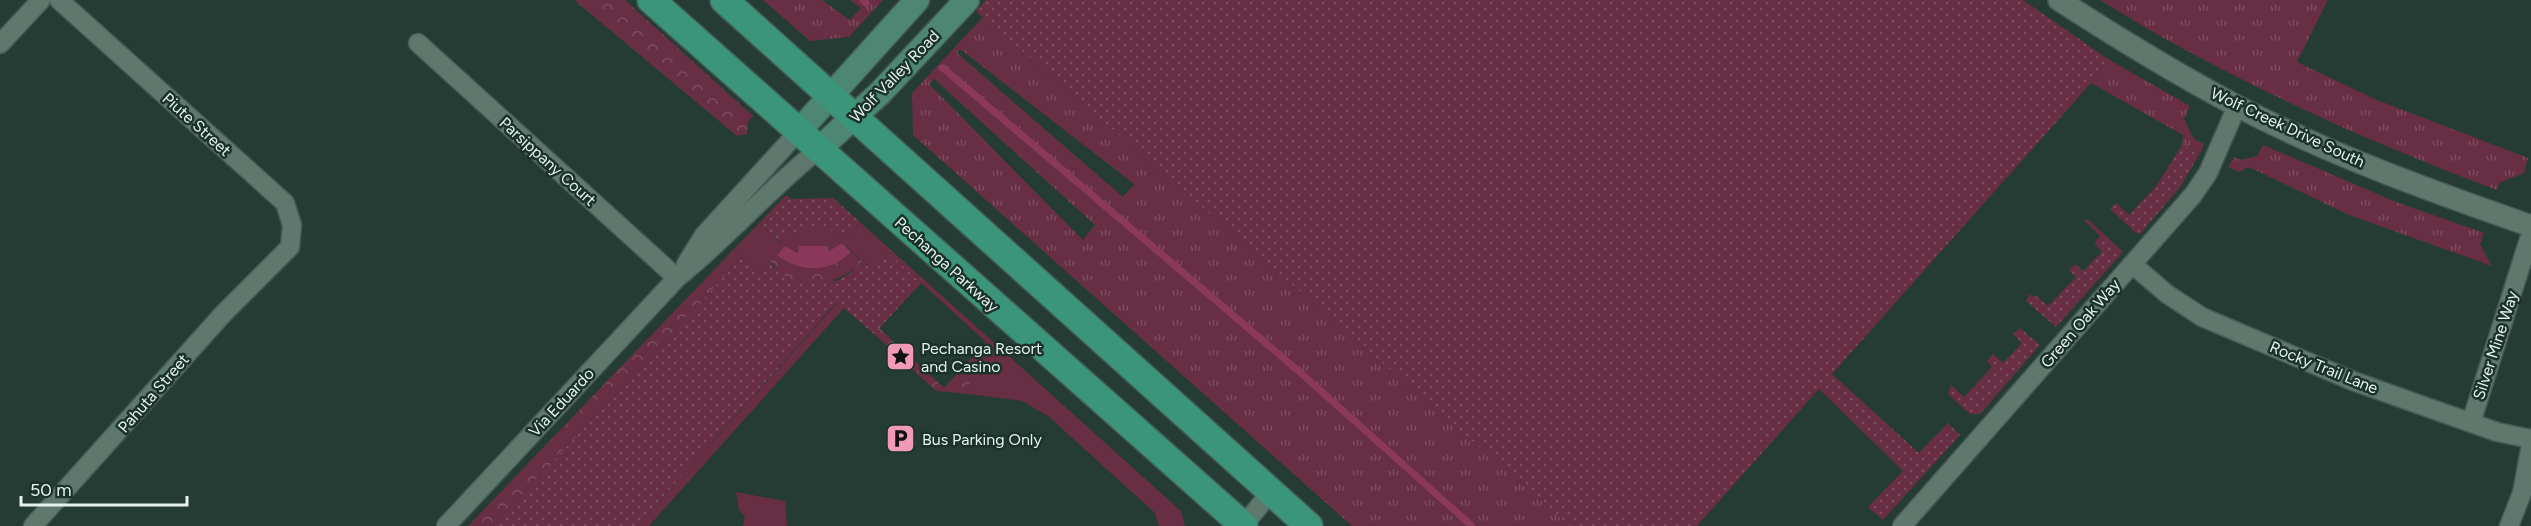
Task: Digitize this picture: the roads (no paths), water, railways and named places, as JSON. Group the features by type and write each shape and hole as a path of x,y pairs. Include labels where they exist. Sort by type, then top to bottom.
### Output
{"main road":[{"name":"Pechanga Parkway","path":"651,0 1243,526"},
{"path":"724,0 1309,526"},
{"name":"Wolf Valley Road","path":"799,131 916,0"},
{"name":"Wolf Valley Road","path":"819,149 855,118 967,0"}],"street":[{"path":"0,44 41,0"},
{"name":"Piute Street","path":"59,0 285,203 292,225 290,247 276,263"},
{"name":"Wolf Creek Drive South","path":"2059,0 2157,61 2237,106 2412,184 2531,226"},
{"name":"Parsippany Court","path":"418,43 677,278"},
{"name":"Green Oak Way","path":"1902,526 2193,195 2208,173 2237,106"},
{"name":"Via Eduardo","path":"677,278 704,235 799,131"},
{"name":"Via Eduardo","path":"446,526 677,278 719,244 793,171 819,149"},
{"name":"Silver Mine Way","path":"2470,423 2531,233"},
{"name":"Pahuta Street","path":"33,526 223,314 276,263"},
{"name":"Rocky Trail Lane","path":"2132,264 2168,294 2202,317 2353,381 2497,432 2531,439"},
{"path":"2509,526 2522,493 2531,444"},
{"path":"1243,526 1270,493"}],"waterway":[{"path":"863,0 866,3"},
{"path":"943,68 1302,374 1472,526"}],"place":[{"name":"Pechanga Resort and Casino","path":"900,357"},
{"name":"Bus Parking Only","path":"901,439"}]}
